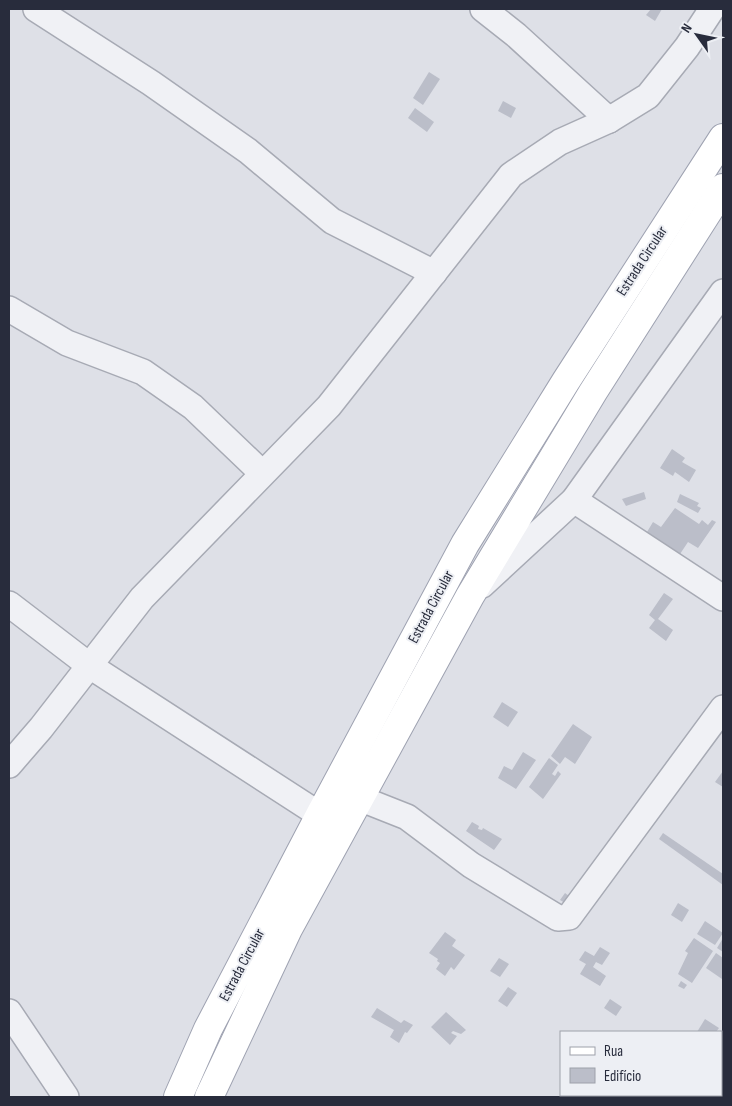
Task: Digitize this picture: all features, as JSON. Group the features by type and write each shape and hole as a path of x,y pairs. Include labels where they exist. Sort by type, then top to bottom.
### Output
{"main road":[{"name":"Estrada Circular","path":"178,1097 208,1029 320,815 466,544 566,381 723,138"},
{"name":"Estrada Circular","path":"208,1097 288,929 470,596 593,392 721,196"}],"street":[{"path":"36,9 151,83 248,151 332,221 434,273"},
{"path":"483,9 516,35 609,120"},
{"path":"9,765 41,728 142,598 329,406 511,176 560,142 609,120 648,96 687,47 712,9"},
{"path":"470,596 574,500 723,292"},
{"path":"9,309 67,343 143,372 193,407 262,473"},
{"path":"574,500 723,598"},
{"path":"9,604 90,666 320,815"},
{"path":"359,798 407,817 472,865 558,918 569,917 723,708"},
{"path":"9,1012 66,1097"}],"building":[{"path":"651,9 662,9 655,21 646,15"},
{"path":"429,72 440,79 423,105 413,98"},
{"path":"503,101 516,108 511,118 498,111"},
{"path":"415,108 434,122 427,132 408,118"},
{"path":"672,449 685,458 682,462 696,470 689,482 675,472 673,476 660,468"},
{"path":"644,492 646,499 626,506 622,499"},
{"path":"680,494 699,503 697,506 701,508 698,513 677,502"},
{"path":"675,508 699,524 702,520 708,525 712,520 716,522 698,548 688,542 680,554 647,532 653,522 661,527"},
{"path":"664,593 673,599 658,619 673,630 666,641 649,628 655,620 649,615"},
{"path":"502,702 518,712 508,727 493,717"},
{"path":"573,724 592,737 575,764 565,757 560,764 551,756"},
{"path":"523,752 536,760 516,789 498,778 504,766 512,770"},
{"path":"549,758 558,765 552,774 555,776 558,771 561,774 543,799 529,787"},
{"path":"723,771 723,787 715,782"},
{"path":"472,822 479,826 478,829 482,830 483,828 502,839 494,850 466,831"},
{"path":"663,833 723,874 723,885 659,839"},
{"path":"565,893 569,896 565,903 560,900"},
{"path":"678,903 689,910 682,922 671,915"},
{"path":"705,921 723,933 715,945 697,934"},
{"path":"445,932 456,940 452,946 465,955 454,970 451,967 445,976 436,969 440,963 437,961 438,959 429,953"},
{"path":"694,938 713,951 692,983 678,974 688,953 685,951"},
{"path":"723,938 723,952 717,948"},
{"path":"600,947 610,953 602,965 596,962 593,967 606,976 600,986 580,974 586,964 579,960 585,951 594,956"},
{"path":"716,953 723,958 722,979 706,968"},
{"path":"499,958 509,964 500,977 490,971"},
{"path":"681,981 687,985 684,989 678,986"},
{"path":"508,987 517,993 507,1007 498,1001"},
{"path":"610,999 622,1007 616,1016 604,1008"},
{"path":"377,1008 401,1023 404,1020 413,1025 407,1033 405,1032 399,1043 390,1037 394,1030 371,1017"},
{"path":"446,1012 466,1030 461,1034 453,1031 451,1033 457,1036 450,1045 431,1027"},
{"path":"705,1019 719,1028 717,1031 698,1031"}]}
